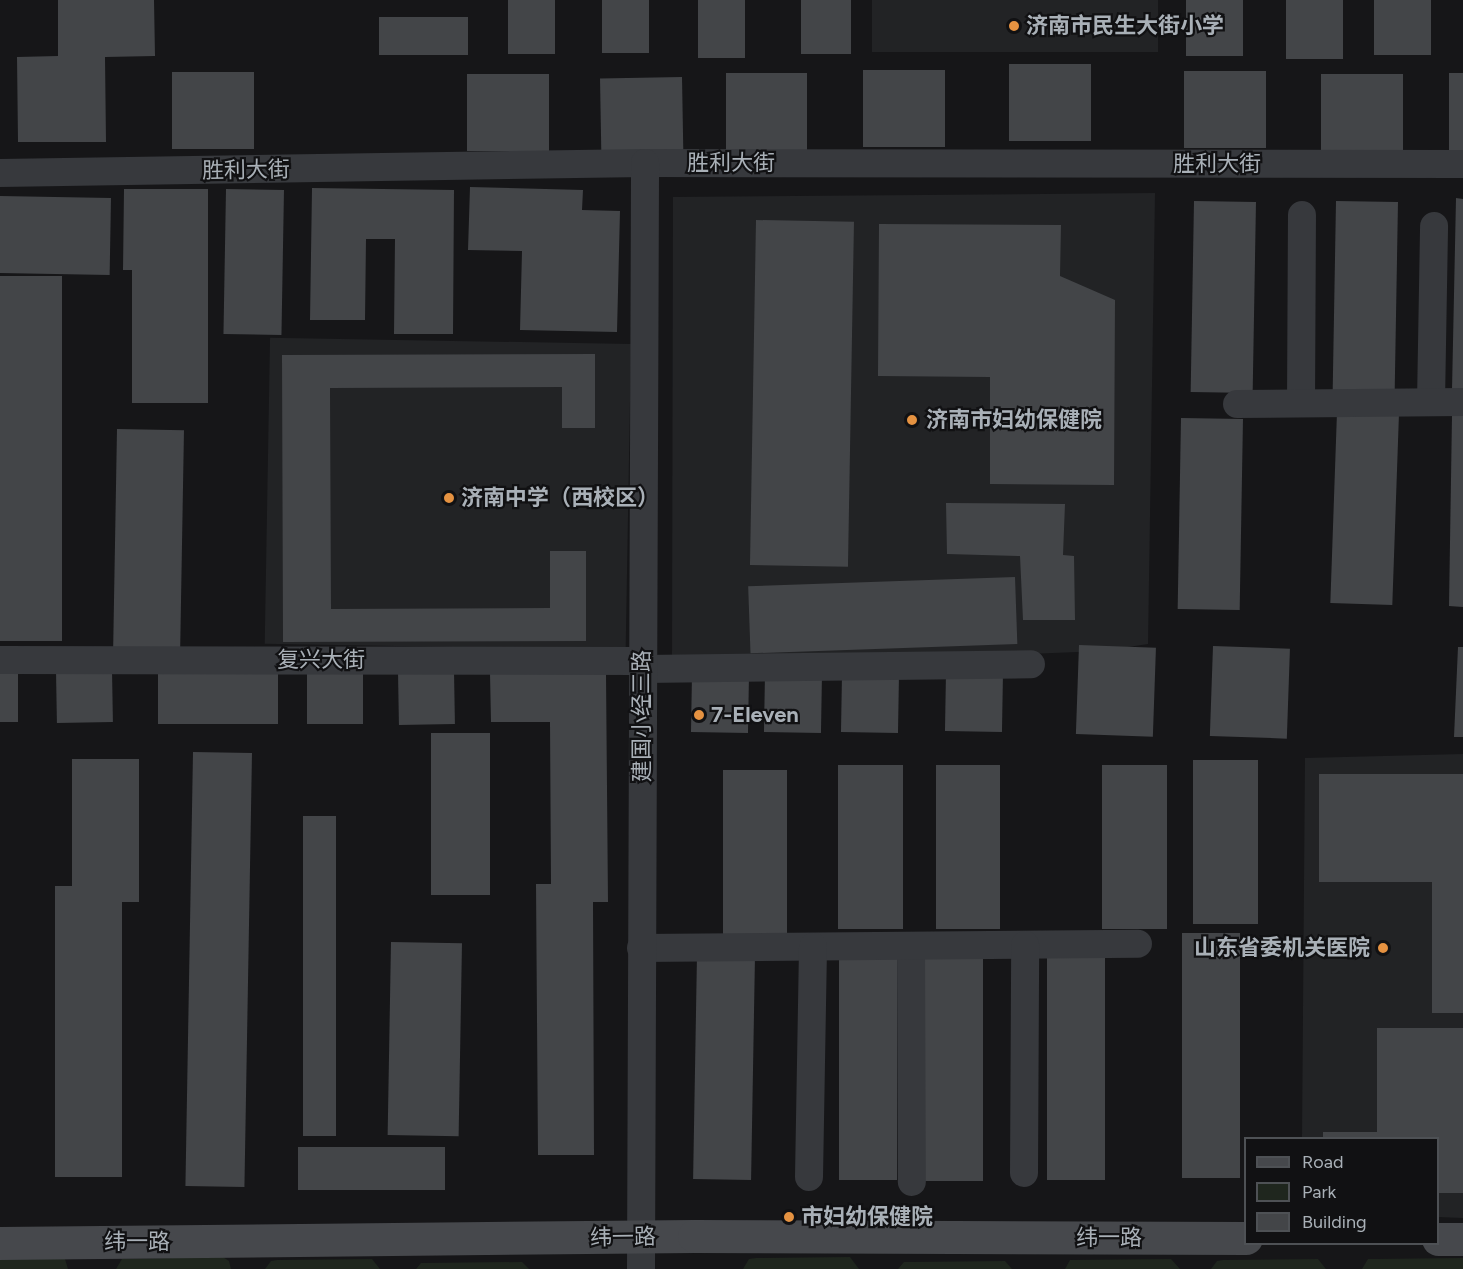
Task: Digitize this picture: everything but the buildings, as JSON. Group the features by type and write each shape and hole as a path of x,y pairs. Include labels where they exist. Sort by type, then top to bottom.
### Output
{"main road":[{"name":"纬一路","path":"0,1243 639,1236 1244,1238"},
{"path":"1439,1239 1463,1239"}],"street":[{"name":"胜利大街","path":"0,173 645,164 1463,164"},
{"name":"建国小经三路","path":"641,1269 639,1236 645,164"},
{"path":"1302,214 1302,403"},
{"path":"1431,402 1434,226"},
{"path":"1237,404 1463,402"},
{"name":"复兴大街","path":"0,660 643,665 1031,664"},
{"path":"641,948 1138,944"},
{"path":"1024,1173 1025,945"},
{"path":"809,1177 813,946"},
{"path":"911,946 912,1182"}],"shaded area":[{"name":"济南市民生大街小学","path":"872,0 1158,0 1158,52 872,52"},
{"name":"济南市妇幼保健院","path":"1155,193 1148,644 1102,651 672,668 673,197"},
{"name":"济南中学（西校区）","path":"270,338 631,344 626,650 265,644"},
{"name":"山东省委机关医院","path":"1463,754 1463,1218 1439,1217 1439,1137 1302,1137 1305,758"}],"green space":[{"path":"0,1255 65,1259 68,1269 0,1269"},
{"path":"223,1257 229,1261 231,1269 116,1269 122,1259"},
{"path":"850,1257 859,1269 743,1269 749,1259 756,1258"},
{"path":"1463,1258 1463,1269 1362,1269 1368,1259"},
{"path":"372,1259 380,1269 265,1269 271,1261 277,1260"},
{"path":"1171,1259 1180,1269 1065,1269 1070,1260"},
{"path":"1318,1259 1326,1269 1211,1269 1217,1261 1223,1260"},
{"path":"1005,1261 1012,1269 898,1269 904,1262"},
{"path":"522,1262 529,1269 416,1269 421,1263"}],"place":[{"name":"济南市民生大街小学","path":"1014,26"},
{"name":"济南市妇幼保健院","path":"912,420"},
{"name":"济南中学（西校区）","path":"449,498"},
{"name":"7-Eleven","path":"699,715"},
{"name":"山东省委机关医院","path":"1383,948"},
{"name":"市妇幼保健院","path":"789,1217"}]}
